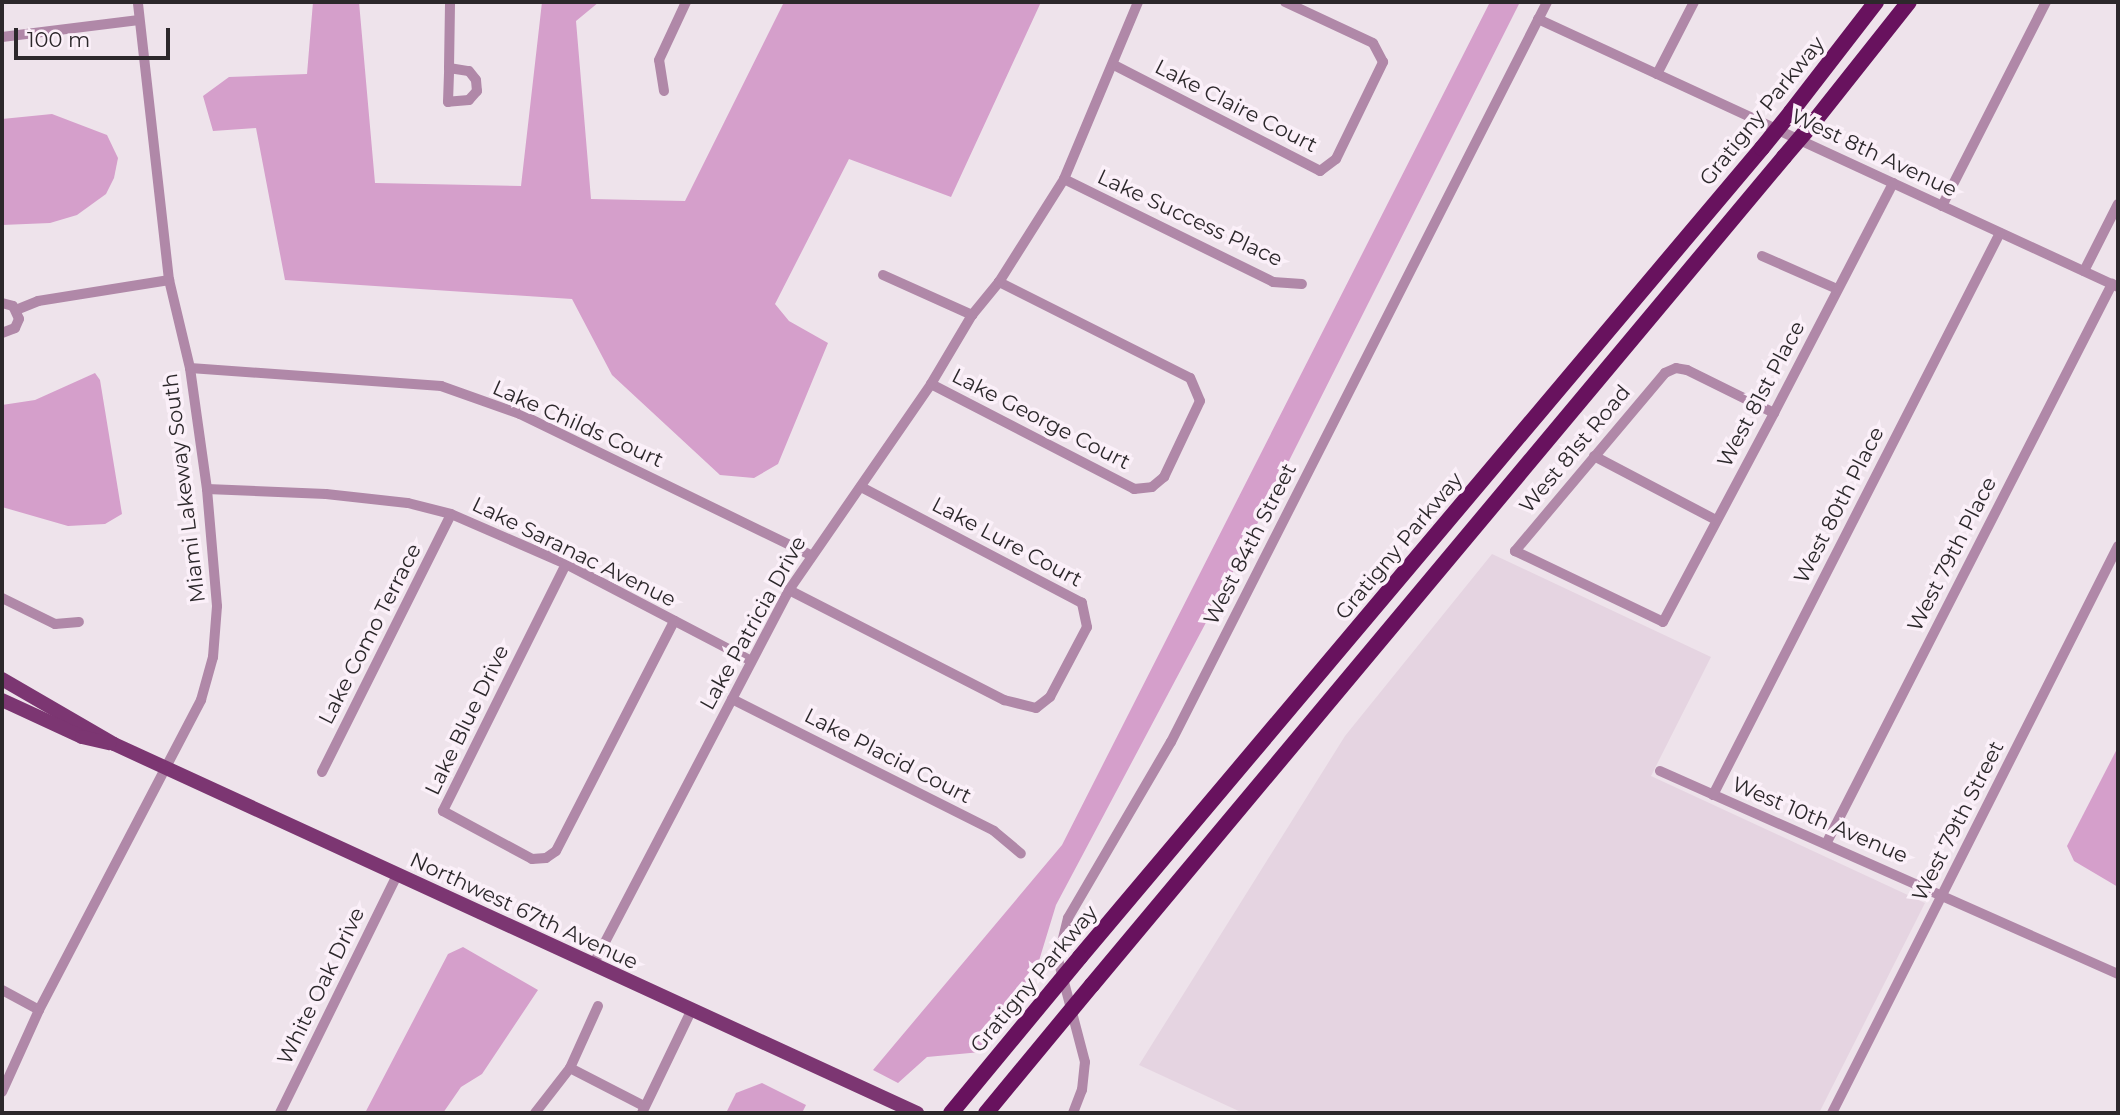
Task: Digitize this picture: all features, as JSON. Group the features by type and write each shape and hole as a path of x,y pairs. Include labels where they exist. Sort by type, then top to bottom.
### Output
{"highway":[{"name":"Gratigny Parkway","path":"951,1113 1762,148 1876,2"},
{"path":"986,1113 1813,123 1909,2"}],"main road":[{"name":"Northwest 67th Avenue","path":"2,678 114,744 917,1113"},
{"name":"Northwest 67th Avenue","path":"2,700 82,737 114,744"}],"street":[{"name":"Miami Lakeway South","path":"2,1092 39,1010 201,700 213,657 217,606 207,489 190,368 169,280 138,2"},
{"path":"449,68 469,71 476,80 477,92 469,100 449,102 449,68 450,2"},
{"path":"664,91 659,60 686,2"},
{"name":"Lake Patricia Drive","path":"593,965 750,660 789,590 931,384 972,315 999,282 1064,179 1115,65 1138,2"},
{"name":"Lake Claire Court","path":"1115,65 1320,171 1336,159 1383,62 1373,43 1284,2"},
{"name":"West 84th Street","path":"1073,1113 1082,1090 1085,1062 1058,959 1068,918 1171,742 1547,2"},
{"path":"1657,74 1694,2"},
{"path":"1942,206 2046,2"},
{"name":"West 8th Avenue","path":"1538,19 2115,285"},
{"path":"2,37 139,20"},
{"name":"Lake Success Place","path":"1064,179 1273,282 1302,284"},
{"name":"West 81st Place","path":"1663,622 1893,183"},
{"path":"2084,271 2118,204"},
{"name":"West 80th Place","path":"1713,795 2000,233"},
{"path":"1762,256 1837,289"},
{"path":"883,275 972,315"},
{"path":"2,303 16,310 38,301 169,280"},
{"name":"Lake George Court","path":"931,384 1134,489 1152,487 1164,477 1200,401 1199,390 1190,378 999,282"},
{"name":"West 79th Place","path":"1827,842 2115,285"},
{"path":"2,333 18,324 16,310"},
{"name":"Lake Childs Court","path":"190,368 441,386 520,414 811,555"},
{"name":"West 81st Road","path":"1663,622 1515,551 1665,373 1676,368 1687,370 1774,413"},
{"path":"1594,456 1716,520"},
{"name":"Lake Lure Court","path":"789,590 1004,700 1036,708 1050,697 1087,627 1082,603 861,487"},
{"name":"Lake Saranac Avenue","path":"207,489 381,500 451,514 566,564 750,660"},
{"name":"Lake Como Terrace","path":"322,772 451,514"},
{"name":"West 79th Street","path":"1832,1113 2118,546"},
{"name":"Lake Blue Drive","path":"566,564 443,811 532,859 546,858 556,851 674,621"},
{"path":"2,598 55,624 79,622"},
{"name":"Lake Placid Court","path":"732,699 994,831 1021,854"},
{"name":"West 10th Avenue","path":"1660,771 1827,842 2118,974"},
{"name":"White Oak Drive","path":"280,1113 397,875"},
{"path":"2,990 39,1010"},
{"path":"535,1113 570,1068 598,1006"},
{"path":"570,1068 643,1110 691,1011"}],"shaded area":[{"path":"313,2 359,2 375,183 521,186 542,2 599,2 576,21 591,199 685,201 784,2 1041,2 951,197 849,159 775,304 789,321 828,343 778,464 754,478 720,475 612,375 572,299 285,280 256,128 213,131 203,96 229,77 307,74"},
{"path":"1490,2 1520,2 1236,566 1056,905 1038,964 981,1052 927,1057 898,1083 873,1070 1062,845"},
{"path":"52,114 107,135 118,158 114,178 106,194 77,215 50,223 2,225 2,119"},
{"path":"95,373 100,380 122,514 105,524 68,526 2,507 2,405 35,400"},
{"path":"1492,554 1711,657 1651,776 1925,903 1819,1113 1243,1113 1139,1065 1345,736"},
{"path":"2118,747 2118,887 2074,861 2067,846"},
{"path":"463,947 538,990 482,1074 461,1087 443,1113 365,1113 448,954"},
{"path":"762,1083 806,1105 802,1113 726,1113 736,1093"}]}
